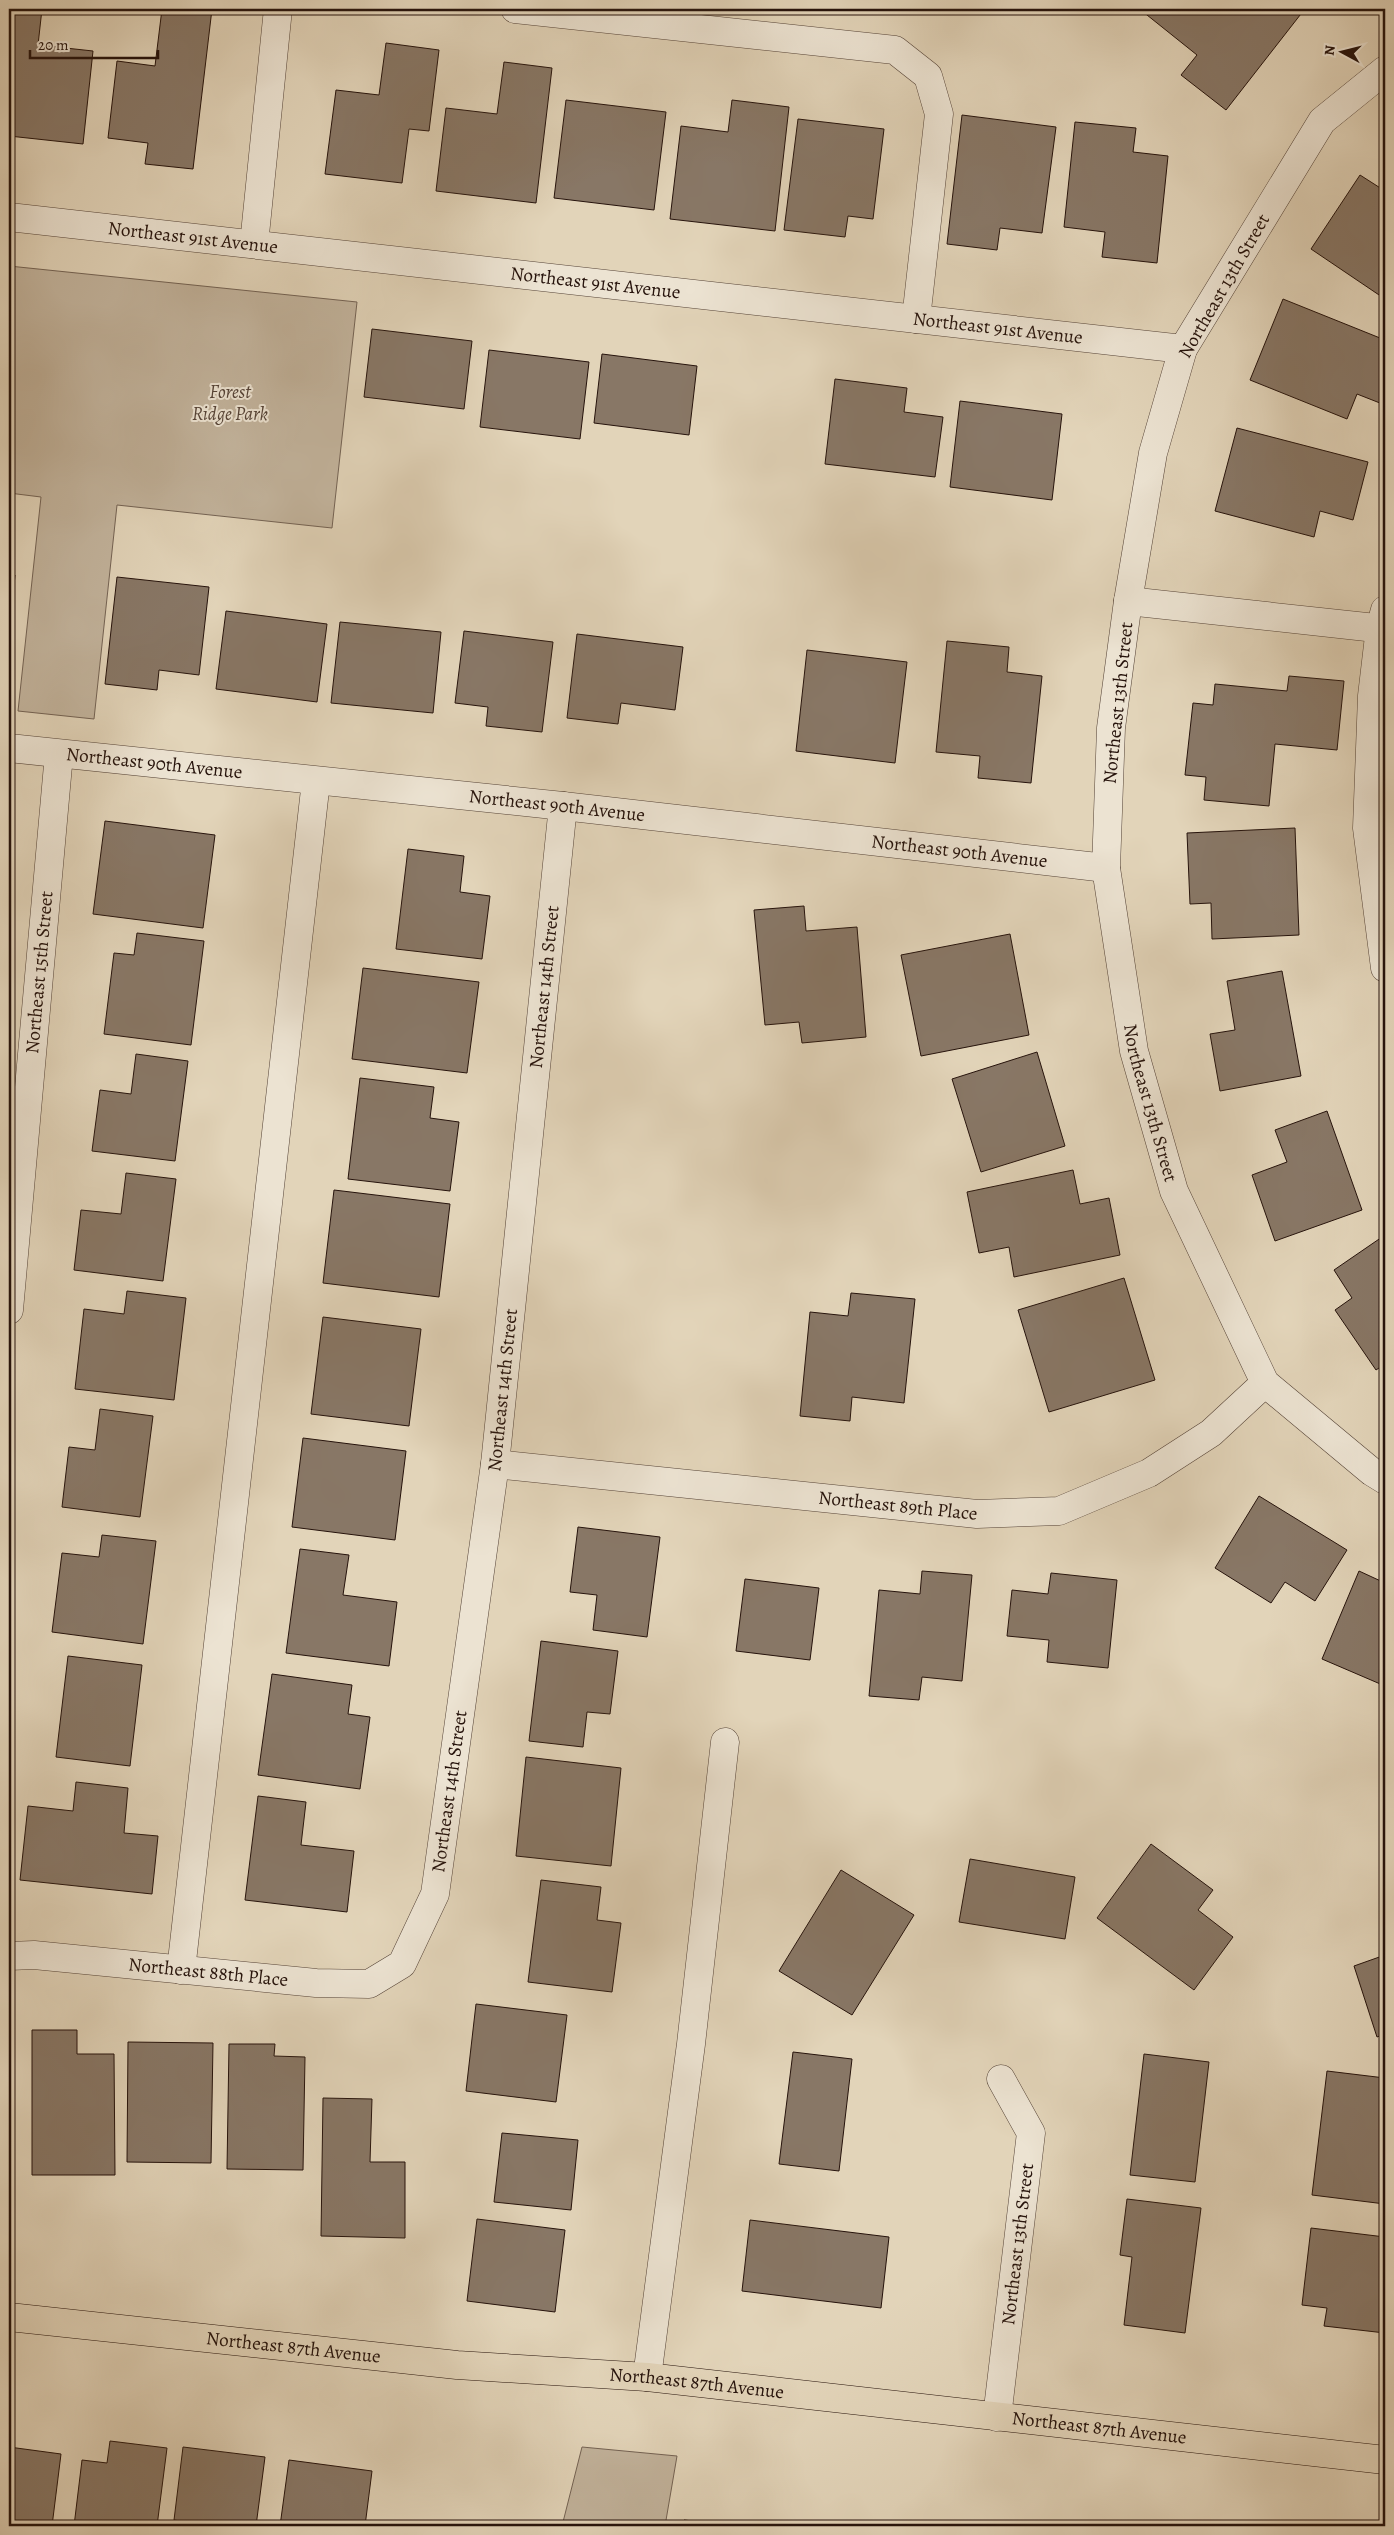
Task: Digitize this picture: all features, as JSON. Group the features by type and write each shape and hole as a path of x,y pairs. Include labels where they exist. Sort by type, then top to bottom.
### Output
{"main road":[{"name":"Northeast 87th Avenue","path":"9,2318 457,2365 647,2377 1385,2460"}],"street":[{"path":"254,244 278,9"},
{"path":"516,9 895,50 928,76 939,114 916,319"},
{"name":"Northeast 13th Street","path":"1265,1383 1174,1191 1134,1051 1106,868 1111,728 1128,600 1153,454 1183,349 1322,121 1385,70"},
{"name":"Northeast 91st Avenue","path":"9,217 1183,349"},
{"path":"1128,600 1384,622 1372,696 1366,828 1385,968"},
{"name":"Northeast 90th Avenue","path":"9,748 563,806 1106,868"},
{"name":"Northeast 15th Street","path":"9,1310 59,754"},
{"path":"181,1970 316,781"},
{"name":"Northeast 14th Street","path":"402,1964 435,1894 495,1464 563,806"},
{"path":"1265,1383 1372,1472 1385,1480"},
{"name":"Northeast 89th Place","path":"495,1464 977,1514 1059,1510 1149,1473 1211,1433 1265,1383"},
{"path":"647,2377 691,2044 725,1742"},
{"name":"Northeast 88th Place","path":"9,1956 34,1955 316,1983 369,1984 402,1964"},
{"name":"Northeast 13th Street","path":"997,2417 1031,2133 1001,2079"}],"green space":[{"name":"Forest Ridge Park","path":"9,266 357,302 332,528 117,505 94,719 18,711 41,497 9,493"},
{"path":"582,2447 677,2456 665,2526 562,2526"}],"building":[{"path":"9,9 42,9 38,45 93,51 83,144 9,136"},
{"path":"162,9 212,9 193,169 145,164 148,143 108,138 117,61 155,66"},
{"path":"1144,9 1304,10 1226,110 1181,75 1197,55 1142,11"},
{"path":"386,43 439,50 429,131 409,129 402,183 325,174 336,90 379,95"},
{"path":"504,62 552,68 536,203 436,191 446,108 497,114"},
{"path":"566,100 666,112 654,210 554,198"},
{"path":"732,100 789,107 775,231 670,219 681,126 728,132"},
{"path":"962,115 1056,127 1042,233 1000,228 997,250 947,244"},
{"path":"798,119 884,129 873,219 848,216 845,237 784,230"},
{"path":"1075,122 1136,128 1133,152 1168,156 1157,263 1102,257 1105,232 1064,227"},
{"path":"1360,175 1385,191 1385,299 1311,249"},
{"path":"1283,299 1385,340 1385,405 1357,394 1347,419 1250,380"},
{"path":"372,329 472,341 464,409 364,397"},
{"path":"489,350 589,362 580,439 480,427"},
{"path":"602,354 697,366 689,435 594,423"},
{"path":"835,379 907,388 904,412 943,417 935,477 825,464"},
{"path":"960,401 1062,414 1052,500 950,487"},
{"path":"1237,428 1368,462 1353,520 1320,511 1314,537 1215,511"},
{"path":"9,574 15,575 9,639"},
{"path":"117,577 209,587 199,675 159,670 157,690 105,684"},
{"path":"226,611 327,624 317,702 216,689"},
{"path":"340,622 441,632 433,713 331,703"},
{"path":"464,631 553,642 542,732 486,726 488,707 455,703"},
{"path":"577,634 683,647 675,710 621,703 618,724 567,718"},
{"path":"947,641 1009,647 1007,672 1042,676 1031,783 978,778 980,756 936,752"},
{"path":"807,650 907,662 895,763 796,751"},
{"path":"1289,676 1344,681 1337,750 1275,744 1269,806 1204,800 1206,777 1185,775 1193,703 1213,705 1215,684 1287,691"},
{"path":"105,821 215,835 203,928 93,914"},
{"path":"1295,828 1299,935 1212,939 1211,903 1190,904 1187,833"},
{"path":"408,849 464,856 460,892 490,896 482,959 396,949"},
{"path":"804,906 806,931 857,927 866,1037 802,1043 799,1022 765,1025 754,910"},
{"path":"137,933 204,941 191,1045 104,1034 114,953 134,955"},
{"path":"1010,934 1029,1035 921,1056 901,955"},
{"path":"363,968 479,982 467,1073 352,1059"},
{"path":"1282,971 1301,1076 1220,1091 1210,1034 1235,1030 1227,981"},
{"path":"1037,1052 1065,1146 981,1172 952,1079"},
{"path":"136,1054 188,1061 175,1161 92,1151 100,1090 131,1094"},
{"path":"360,1078 434,1087 430,1118 459,1122 450,1191 348,1179"},
{"path":"1327,1111 1362,1210 1275,1241 1252,1175 1287,1162 1275,1130"},
{"path":"1073,1170 1080,1204 1109,1198 1120,1255 1014,1277 1009,1247 979,1253 967,1192"},
{"path":"126,1173 176,1179 163,1281 74,1270 81,1210 121,1214"},
{"path":"334,1190 450,1204 439,1297 323,1283"},
{"path":"1385,1235 1385,1364 1376,1370 1335,1310 1352,1298 1334,1270"},
{"path":"1124,1278 1155,1380 1049,1412 1018,1310"},
{"path":"127,1291 186,1298 174,1400 75,1389 84,1309 124,1314"},
{"path":"851,1293 915,1299 904,1403 852,1397 850,1421 800,1416 810,1312 848,1316"},
{"path":"323,1317 421,1329 409,1426 311,1414"},
{"path":"100,1409 153,1416 140,1517 62,1507 69,1447 95,1450"},
{"path":"303,1438 406,1451 395,1540 292,1527"},
{"path":"1259,1496 1347,1550 1315,1601 1285,1582 1271,1603 1215,1568"},
{"path":"578,1527 660,1537 647,1637 593,1630 597,1595 570,1592"},
{"path":"102,1535 156,1541 143,1644 52,1632 62,1553 99,1557"},
{"path":"300,1549 349,1555 343,1595 397,1602 389,1666 286,1653"},
{"path":"922,1571 972,1575 962,1681 922,1677 919,1700 869,1696 879,1590 920,1594"},
{"path":"1359,1571 1385,1583 1385,1686 1322,1659"},
{"path":"1051,1573 1117,1580 1108,1668 1047,1662 1049,1640 1007,1636 1012,1590 1048,1594"},
{"path":"745,1579 819,1588 810,1660 736,1651"},
{"path":"541,1641 618,1651 610,1714 587,1712 583,1747 529,1741"},
{"path":"68,1656 142,1665 130,1766 56,1757"},
{"path":"272,1674 352,1685 348,1714 370,1717 360,1789 258,1775"},
{"path":"526,1757 621,1768 611,1866 516,1856"},
{"path":"76,1782 128,1788 124,1833 158,1836 152,1894 20,1880 28,1806 73,1811"},
{"path":"258,1796 306,1802 301,1845 354,1851 347,1912 245,1900"},
{"path":"1151,1844 1213,1890 1198,1910 1233,1937 1194,1990 1097,1918"},
{"path":"970,1859 1075,1877 1065,1939 959,1922"},
{"path":"841,1870 914,1915 852,2015 779,1971"},
{"path":"541,1880 601,1887 597,1920 621,1923 612,1992 528,1982"},
{"path":"1385,1955 1385,2034 1377,2037 1354,1966"},
{"path":"476,2004 567,2015 556,2102 466,2091"},
{"path":"32,2030 77,2030 77,2054 114,2054 115,2175 32,2175"},
{"path":"128,2042 213,2043 211,2163 127,2162"},
{"path":"229,2044 275,2044 274,2056 305,2057 303,2170 227,2169"},
{"path":"793,2052 852,2059 839,2171 779,2164"},
{"path":"1144,2054 1209,2062 1195,2182 1130,2175"},
{"path":"1327,2071 1385,2078 1385,2104 1380,2145 1385,2146 1385,2204 1312,2195"},
{"path":"323,2098 372,2099 370,2162 405,2162 405,2238 321,2236"},
{"path":"502,2133 578,2140 571,2210 494,2202"},
{"path":"1127,2199 1201,2208 1185,2333 1124,2325 1132,2257 1120,2255"},
{"path":"477,2219 565,2230 555,2312 467,2301"},
{"path":"750,2220 889,2237 881,2308 742,2291"},
{"path":"1311,2228 1385,2237 1385,2333 1324,2326 1327,2308 1302,2305"},
{"path":"110,2441 167,2448 157,2526 74,2526 82,2460 107,2463"},
{"path":"9,2447 61,2454 52,2526 9,2526"},
{"path":"183,2447 265,2457 256,2526 210,2526 174,2520"},
{"path":"289,2460 372,2471 365,2526 280,2526"},
{"path":"684,2520 739,2526 683,2526"}]}
